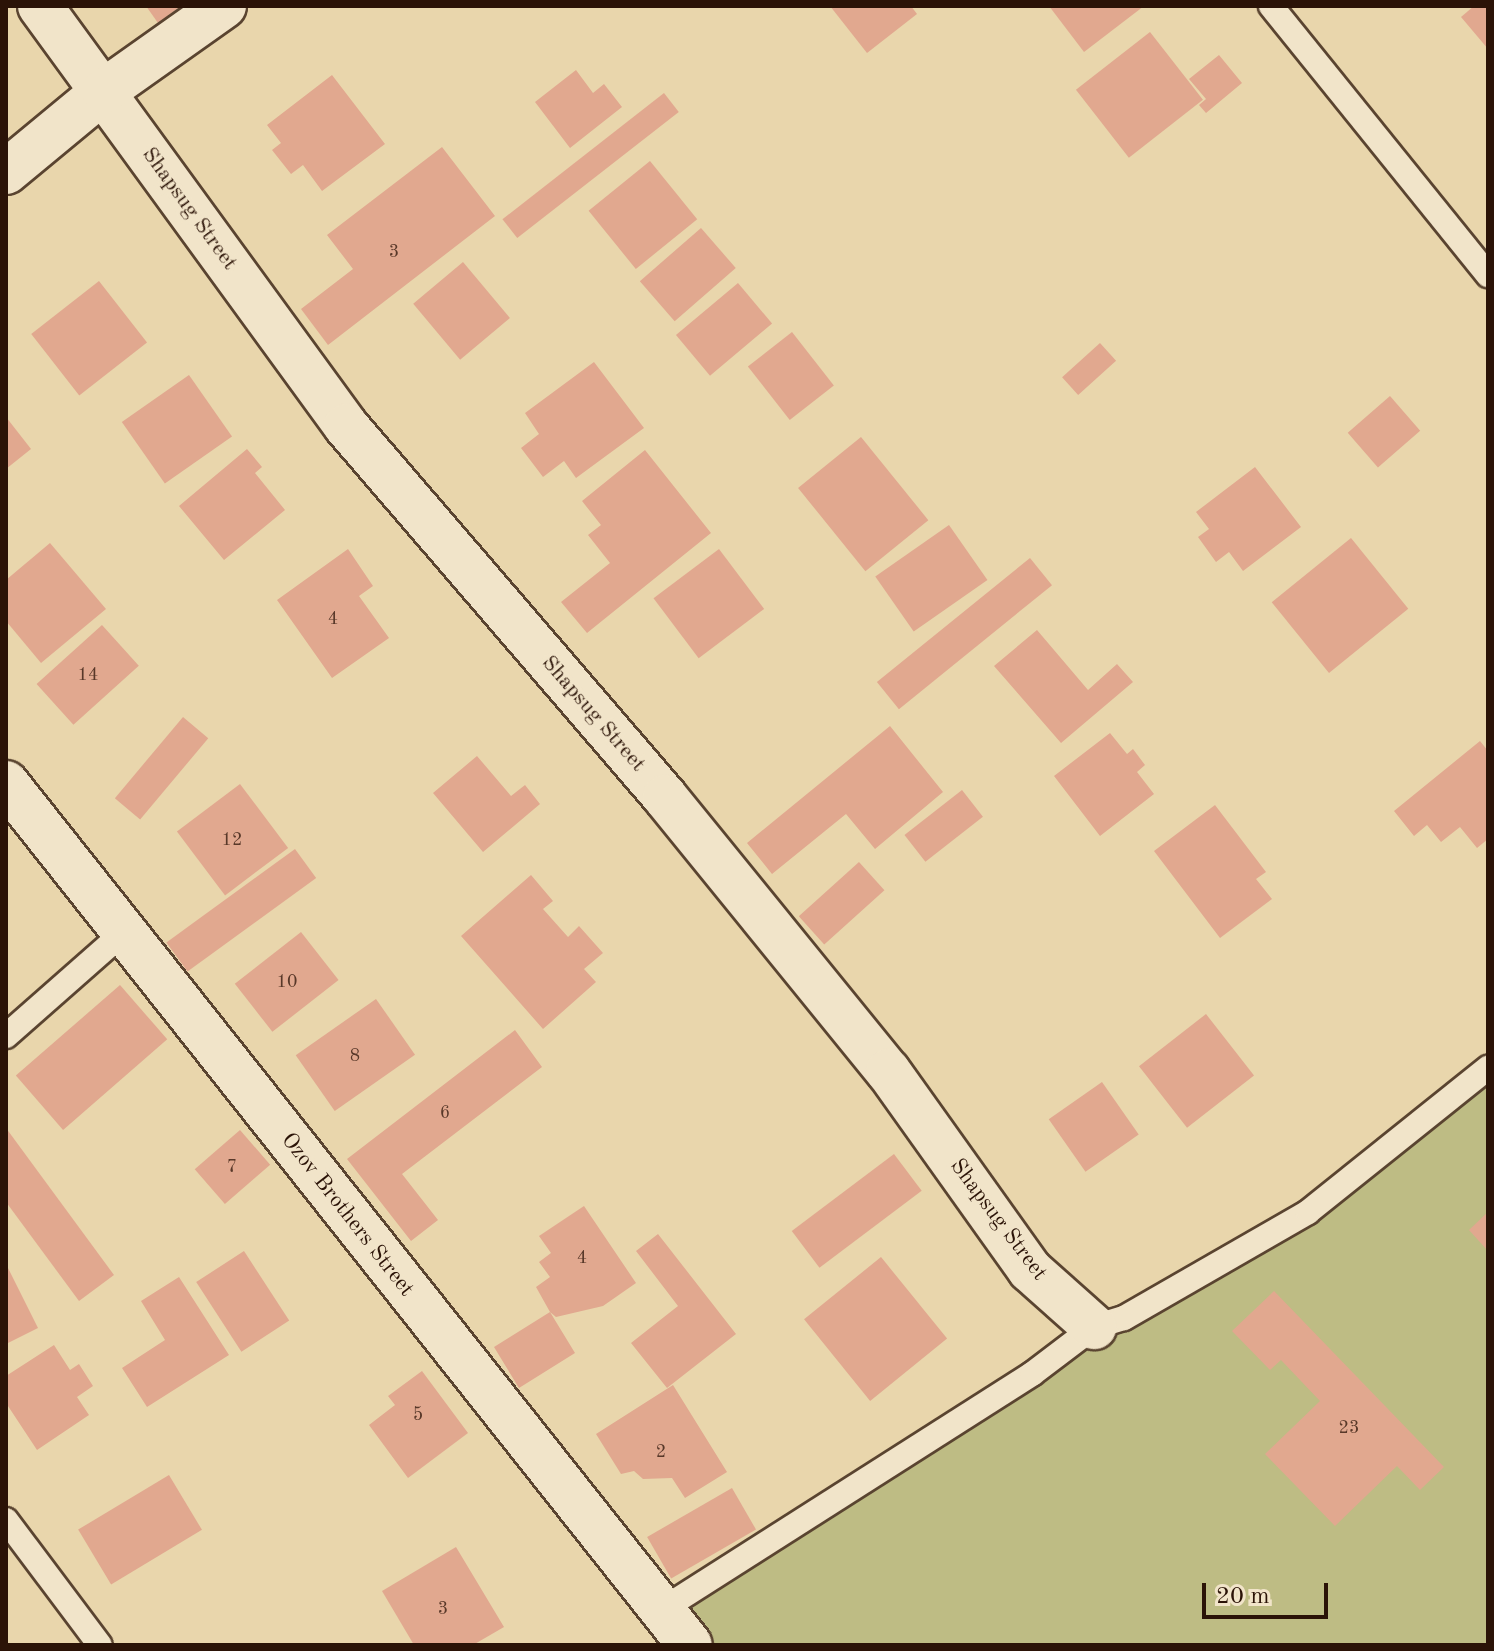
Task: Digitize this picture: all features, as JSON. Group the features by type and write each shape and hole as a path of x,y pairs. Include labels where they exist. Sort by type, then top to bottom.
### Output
{"street":[{"name":"Shapsug Street","path":"40,6 346,426 665,797 888,1071 1030,1270 1094,1327"},
{"path":"6,172 104,91 224,6"},
{"name":"Ozov Brothers Street","path":"6,783 690,1645"}],"lane":[{"path":"1271,6 1488,275"},
{"path":"6,1036 125,931"},
{"path":"660,1611 1032,1374 1094,1327 1124,1318 1308,1212 1488,1068"},
{"path":"6,1520 100,1645"}],"shaded area":[{"path":"1488,1068 1488,1645 690,1645 660,1611 1225,1261"}],"building":[{"path":"146,6 181,6 158,23"},
{"path":"830,6 911,6 917,14 867,53"},
{"path":"1049,6 1144,6 1084,52"},
{"path":"1474,6 1488,6 1488,49 1461,17"},
{"path":"1150,32 1203,100 1129,158 1076,90"},
{"path":"1219,55 1242,83 1206,113 1199,105 1206,99 1189,79"},
{"path":"576,70 593,93 604,84 622,107 570,148 535,102"},
{"path":"332,75 385,144 322,191 303,165 291,174 272,150 281,143 267,125"},
{"path":"664,93 679,112 517,238 502,219"},
{"path":"442,147 495,216 328,345 301,309 353,269 327,235"},
{"path":"650,161 697,219 636,269 589,211"},
{"path":"701,228 736,268 675,321 640,281"},
{"path":"463,262 510,318 460,360 413,304"},
{"path":"99,281 147,342 79,395 31,334"},
{"path":"738,283 772,324 710,376 676,335"},
{"path":"792,332 834,386 790,420 748,366"},
{"path":"1100,343 1116,361 1078,395 1062,377"},
{"path":"594,362 644,428 576,478 564,461 543,477 521,448 539,434 525,413"},
{"path":"189,375 232,436 165,483 122,422"},
{"path":"1390,396 1420,431 1378,467 1348,433"},
{"path":"6,417 31,449 6,469"},
{"path":"861,437 928,520 865,571 798,488"},
{"path":"247,449 262,467 255,473 285,510 224,560 179,506"},
{"path":"645,450 711,533 587,633 561,602 610,563 588,535 601,525 582,501"},
{"path":"1255,467 1301,527 1243,571 1229,552 1216,562 1198,537 1209,529 1196,512"},
{"path":"949,525 987,580 914,632 875,577"},
{"path":"1351,538 1408,609 1329,673 1272,602"},
{"path":"50,543 106,609 41,663 6,621 6,580"},
{"path":"348,549 373,586 359,596 389,638 332,678 277,600"},
{"path":"719,549 764,609 699,658 654,598"},
{"path":"1030,558 1052,585 899,709 877,682"},
{"path":"102,625 139,666 73,725 37,684"},
{"path":"1037,630 1088,690 1117,664 1133,682 1061,743 994,666"},
{"path":"183,717 208,738 140,819 115,798"},
{"path":"890,726 943,792 875,849 846,814 772,874 747,843"},
{"path":"1110,733 1127,754 1133,749 1145,765 1137,772 1154,794 1100,836 1054,776"},
{"path":"1480,741 1488,751 1488,839 1477,848 1460,827 1441,842 1427,825 1414,836 1394,811"},
{"path":"477,756 511,796 525,785 540,804 483,852 433,793"},
{"path":"240,784 288,848 225,895 177,832"},
{"path":"962,790 983,817 925,862 904,835"},
{"path":"1215,805 1266,872 1256,879 1272,899 1220,938 1154,851"},
{"path":"295,849 316,878 188,972 166,942"},
{"path":"859,862 884,890 824,944 799,916"},
{"path":"531,875 553,901 543,909 568,937 579,926 603,953 584,969 596,982 543,1029 461,936"},
{"path":"301,932 339,980 272,1032 235,984"},
{"path":"120,985 167,1039 63,1130 16,1076"},
{"path":"376,999 415,1055 335,1111 296,1055"},
{"path":"1206,1014 1254,1075 1187,1128 1139,1066"},
{"path":"515,1030 542,1067 402,1174 438,1220 411,1241 347,1159"},
{"path":"1102,1082 1139,1134 1085,1172 1049,1119"},
{"path":"6,1128 114,1275 79,1301 6,1202"},
{"path":"240,1130 270,1165 225,1204 195,1169"},
{"path":"894,1154 922,1191 819,1268 792,1231"},
{"path":"584,1206 636,1283 603,1306 556,1317 536,1287 550,1277 539,1262 551,1253 539,1236"},
{"path":"1488,1212 1488,1251 1469,1230"},
{"path":"658,1234 736,1334 667,1388 631,1343 678,1306 636,1251"},
{"path":"244,1251 289,1321 241,1352 196,1282"},
{"path":"881,1257 947,1339 870,1401 804,1319"},
{"path":"6,1264 38,1328 6,1344"},
{"path":"179,1277 229,1355 147,1407 122,1368 165,1340 141,1301"},
{"path":"1274,1291 1444,1467 1420,1490 1397,1466 1335,1526 1265,1454 1320,1401 1281,1360 1270,1370 1232,1331"},
{"path":"550,1312 575,1353 519,1388 494,1347"},
{"path":"54,1345 70,1370 79,1364 93,1386 77,1397 89,1415 37,1450 6,1403 6,1376"},
{"path":"422,1371 468,1433 408,1478 369,1425 395,1405 388,1396"},
{"path":"673,1385 727,1472 685,1498 672,1478 643,1479 634,1471 621,1474 596,1434"},
{"path":"169,1475 202,1530 111,1584 78,1530"},
{"path":"732,1488 756,1530 671,1579 647,1537"},
{"path":"456,1547 504,1627 473,1645 414,1645 382,1591"}]}
